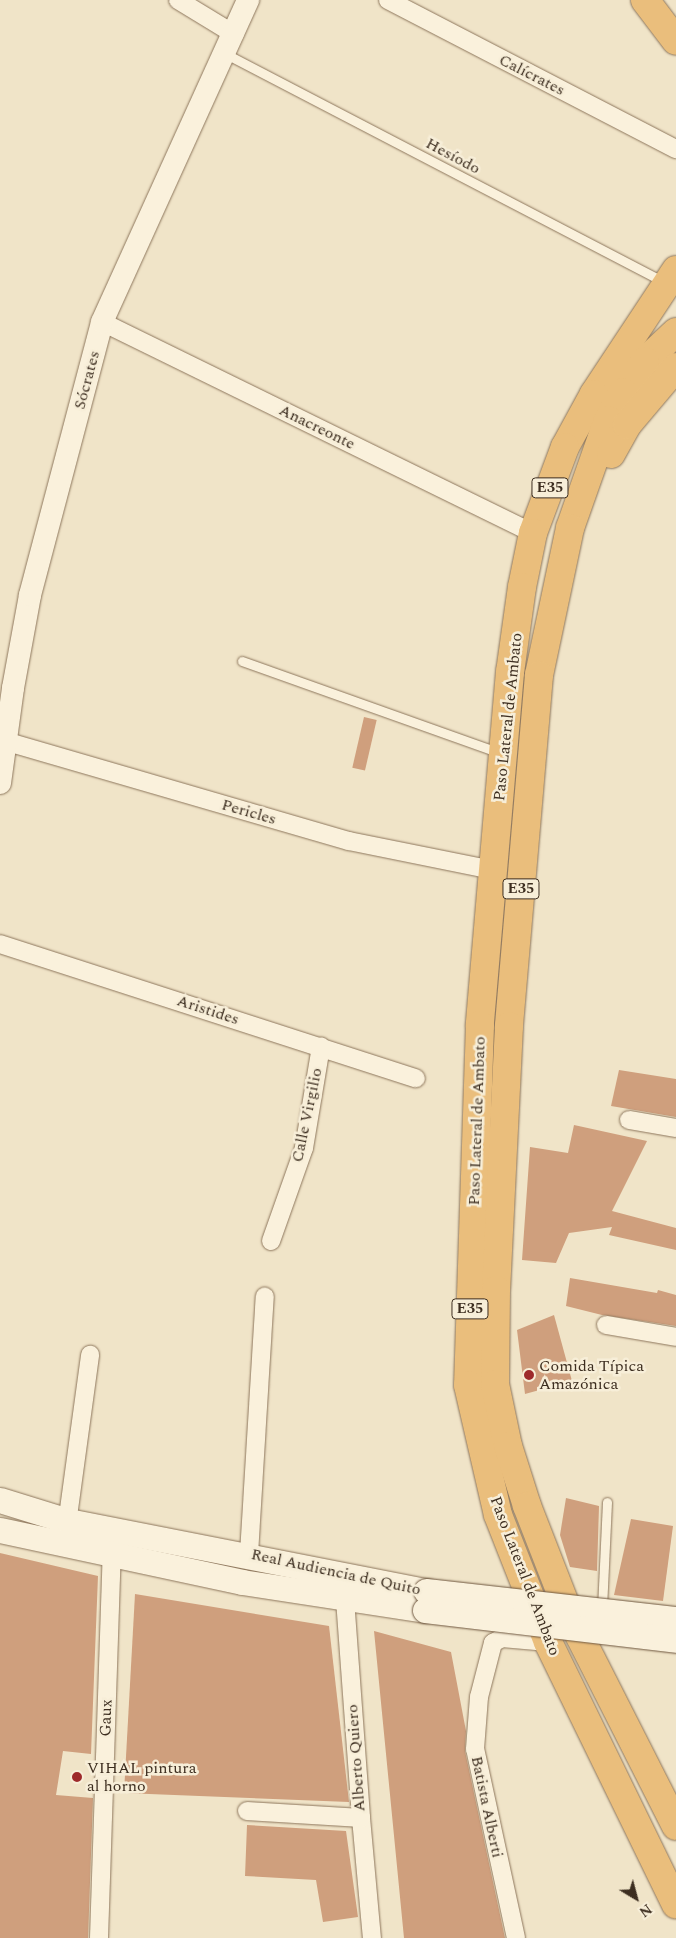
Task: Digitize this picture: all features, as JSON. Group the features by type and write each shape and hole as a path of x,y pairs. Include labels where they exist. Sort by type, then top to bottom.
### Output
{"highway":[{"path":"645,0 676,41"},
{"name":"Paso Lateral de Ambato","path":"673,284 640,323 594,394 565,447 533,533 510,672 480,1025 468,1385 498,1515 548,1642 676,1906"},
{"path":"570,528 608,420 623,392 646,361 676,332"},
{"path":"570,528 626,425 676,367"},
{"name":"Paso Lateral de Ambato","path":"570,528 540,675 536,714 508,1046 496,1290 495,1384 508,1446 527,1506 571,1619 596,1649 676,1826"}],"main road":[{"name":"Real Audiencia de Quito","path":"0,1500 66,1532"},
{"name":"Real Audiencia de Quito","path":"0,1530 66,1532 112,1541 249,1554 347,1588"},
{"name":"Real Audiencia de Quito","path":"112,1541 242,1582 347,1588 676,1640"},
{"name":"Real Audiencia de Quito","path":"425,1600 676,1619"}],"street":[{"path":"178,0 230,44"},
{"name":"Sócrates","path":"0,783 8,742 6,686 102,322 230,44 248,0"},
{"name":"Calícrates","path":"388,0 676,149"},
{"name":"Anacreonte","path":"102,322 533,533"},
{"name":"Pericles","path":"8,742 349,841 493,870"},
{"name":"Aristides","path":"0,944 416,1078"},
{"name":"Calle Virgilio","path":"271,1241 304,1148 321,1046"},
{"path":"629,1120 676,1128"},
{"path":"249,1554 265,1296"},
{"path":"606,1325 676,1337"},
{"path":"66,1532 90,1355"},
{"name":"Gaux","path":"99,1938 112,1541"},
{"name":"Alberto Quiero","path":"347,1588 360,1818 372,1938"},
{"name":"Batista Alberti","path":"516,1938 475,1749 479,1697 493,1643 502,1638 548,1642"},
{"path":"247,1811 360,1818"}],"lane":[{"name":"Hesíodo","path":"230,44 673,284"},
{"path":"242,661 503,754"},
{"path":"596,1649 607,1502"}],"building":[{"path":"364,717 377,720 365,771 352,768"},
{"path":"619,1070 676,1079 676,1117 611,1106"},
{"path":"574,1125 647,1141 612,1211 676,1228 676,1250 609,1235 612,1227 569,1233 556,1263 522,1260 530,1147 568,1153"},
{"path":"570,1278 657,1293 658,1290 676,1295 676,1326 602,1315 566,1306"},
{"path":"554,1315 572,1381 525,1394 517,1330"},
{"path":"566,1498 599,1506 597,1571 570,1567 560,1535"},
{"path":"631,1519 673,1526 663,1601 614,1595"},
{"path":"0,1553 98,1576 91,1754 63,1751 56,1795 93,1798 88,1938 0,1938"},
{"path":"135,1594 329,1626 349,1802 124,1793"},
{"path":"374,1631 451,1652 466,1731 465,1751 505,1938 404,1938"},
{"path":"247,1825 346,1831 358,1917 323,1922 316,1880 245,1876"}],"place":[{"name":"Comida Típica Amazónica","path":"529,1375"},
{"name":"VIHAL pintura al horno","path":"77,1777"}]}
